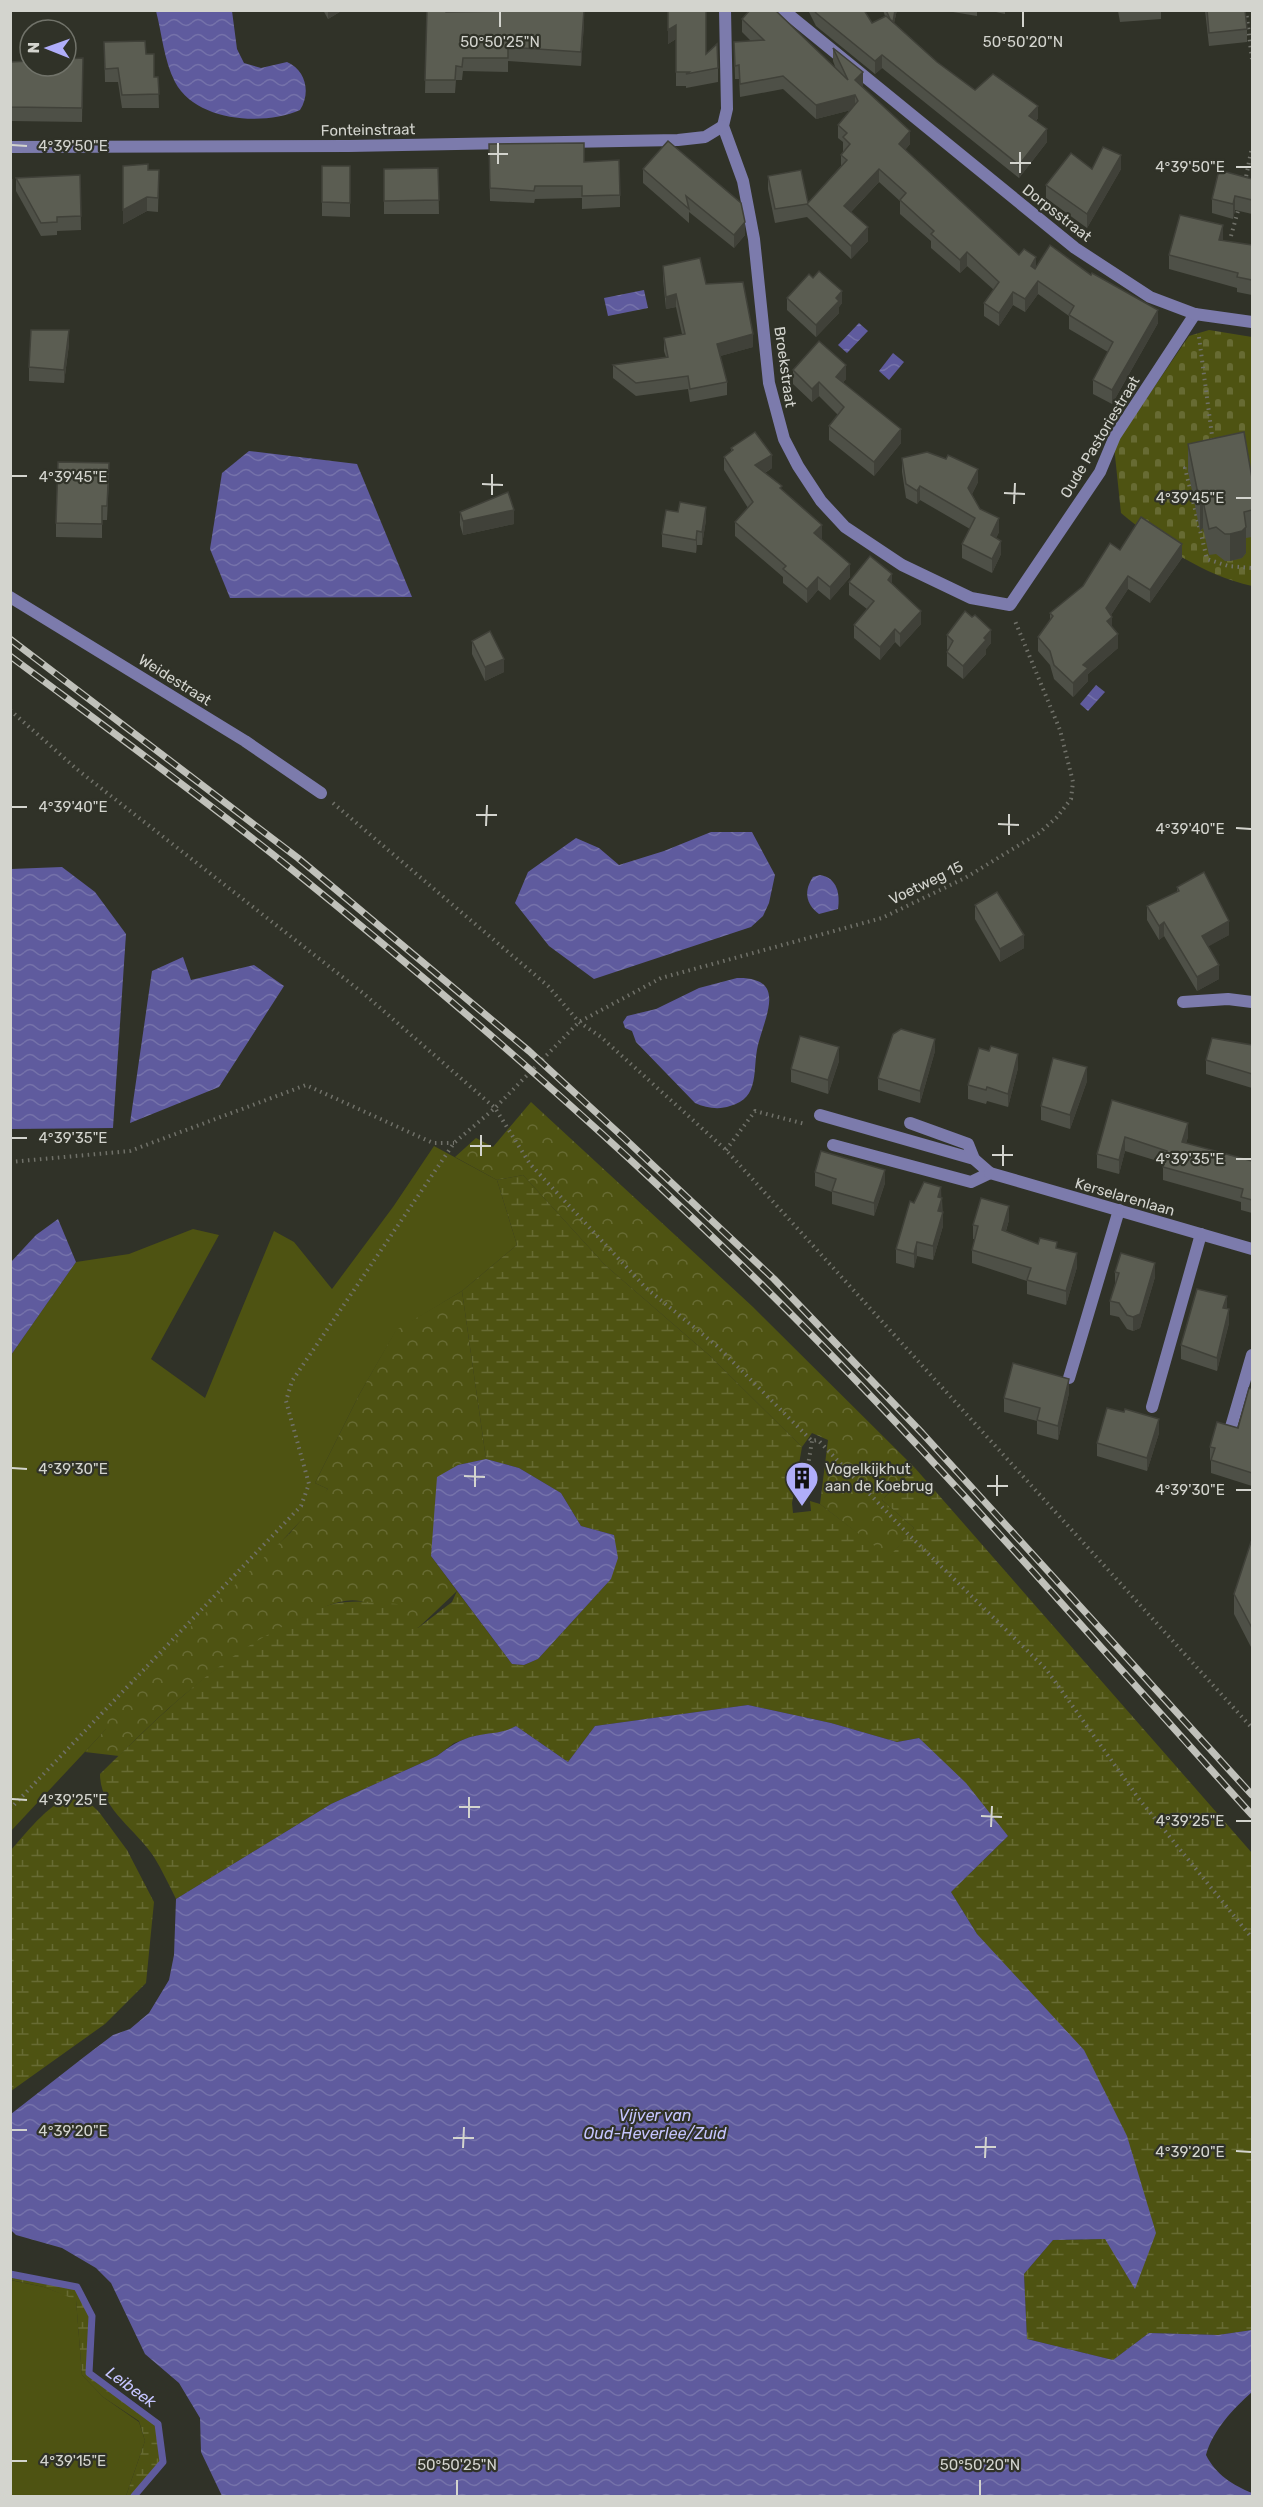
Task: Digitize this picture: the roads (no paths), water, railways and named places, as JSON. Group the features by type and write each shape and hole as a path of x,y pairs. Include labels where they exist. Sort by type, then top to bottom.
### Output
{"street":[{"name":"Broekstraat","path":"725,10 727,109 723,126 743,180 754,239 769,383 782,431 798,466 821,501 845,527 902,565 971,598 1010,605"},
{"name":"Dorpsstraat","path":"783,10 1075,248 1149,297 1196,313 1252,322"},
{"name":"Fonteinstraat","path":"10,147 350,146 678,140 705,137 723,126"},
{"name":"Oude Pastoriestraat","path":"1010,605 1100,472 1116,436 1196,313"},
{"name":"Weidestraat","path":"10,597 245,741 321,793"},
{"path":"1183,1002 1228,999 1252,1002"},
{"path":"820,1115 974,1159 990,1173 971,1182 833,1145"},
{"path":"910,1123 968,1144 974,1159"},
{"name":"Kerselarenlaan","path":"990,1173 1252,1249"},
{"path":"1069,1378 1119,1210"},
{"path":"1152,1407 1201,1234"},
{"path":"1231,1427 1252,1355"}],"water":[{"path":"156,11 232,11 237,49 244,63 261,68 287,62 299,70 306,89 300,110 285,115 250,119 214,113 198,106 185,95 171,74"},
{"path":"644,290 648,308 608,316 604,298"},
{"path":"859,323 868,331 847,353 838,345"},
{"path":"893,353 904,362 889,380 879,371"},
{"path":"249,451 357,464 412,597 230,598 210,549 222,473"},
{"path":"1096,685 1105,692 1088,711 1080,704"},
{"path":"711,832 752,832 775,875 769,903 763,916 751,927 594,979 549,946 515,903 528,872 576,838 599,848 619,865 664,851"},
{"path":"62,867 95,892 126,934 113,1128 11,1129 11,869"},
{"path":"820,875 834,883 839,904 838,909 819,914 811,906 807,892 813,877"},
{"path":"183,957 191,980 254,965 284,986 219,1087 130,1123 152,971"},
{"path":"737,978 753,979 763,984 768,991 768,1011 756,1054 751,1090 740,1102 713,1108 695,1103 636,1042 632,1031 625,1028 623,1022 627,1016 656,1009 699,988"},
{"path":"58,1219 76,1262 11,1355 11,1262 36,1235"},
{"path":"486,1459 519,1468 561,1493 581,1526 614,1535 618,1558 611,1579 538,1659 524,1665 512,1664 431,1556 437,1477 458,1465"},
{"name":"Vijver van Oud-Heverlee/Zuid","path":"748,1705 831,1723 897,1742 919,1738 966,1783 1008,1836 951,1892 977,1934 1084,2050 1127,2136 1156,2233 1135,2289 1105,2239 1053,2240 1024,2274 1027,2339 1113,2360 1149,2333 1218,2335 1252,2330 1252,2392 1224,2420 1213,2437 1206,2455 1220,2474 1252,2493 1252,2496 222,2496 201,2452 200,2418 179,2383 145,2354 111,2283 96,2268 62,2248 16,2235 11,2230 11,2114 113,2035 130,2029 149,2013 169,1980 174,1955 176,1899 331,1804 437,1756 464,1739 516,1726 568,1762 595,1726"}],"waterway":[{"name":"Leibeek","path":"10,2274 77,2287 92,2316 89,2373 158,2424 163,2462 134,2496"}],"railway":[{"path":"10,639 298,858 529,1051 624,1138 774,1279 922,1433 1252,1795"},
{"path":"10,656 290,868 472,1020 650,1178 764,1287 890,1416 1252,1815"}],"place":[{"name":"Vogelkijkhut aan de Koebrug","path":"802,1507"}]}
